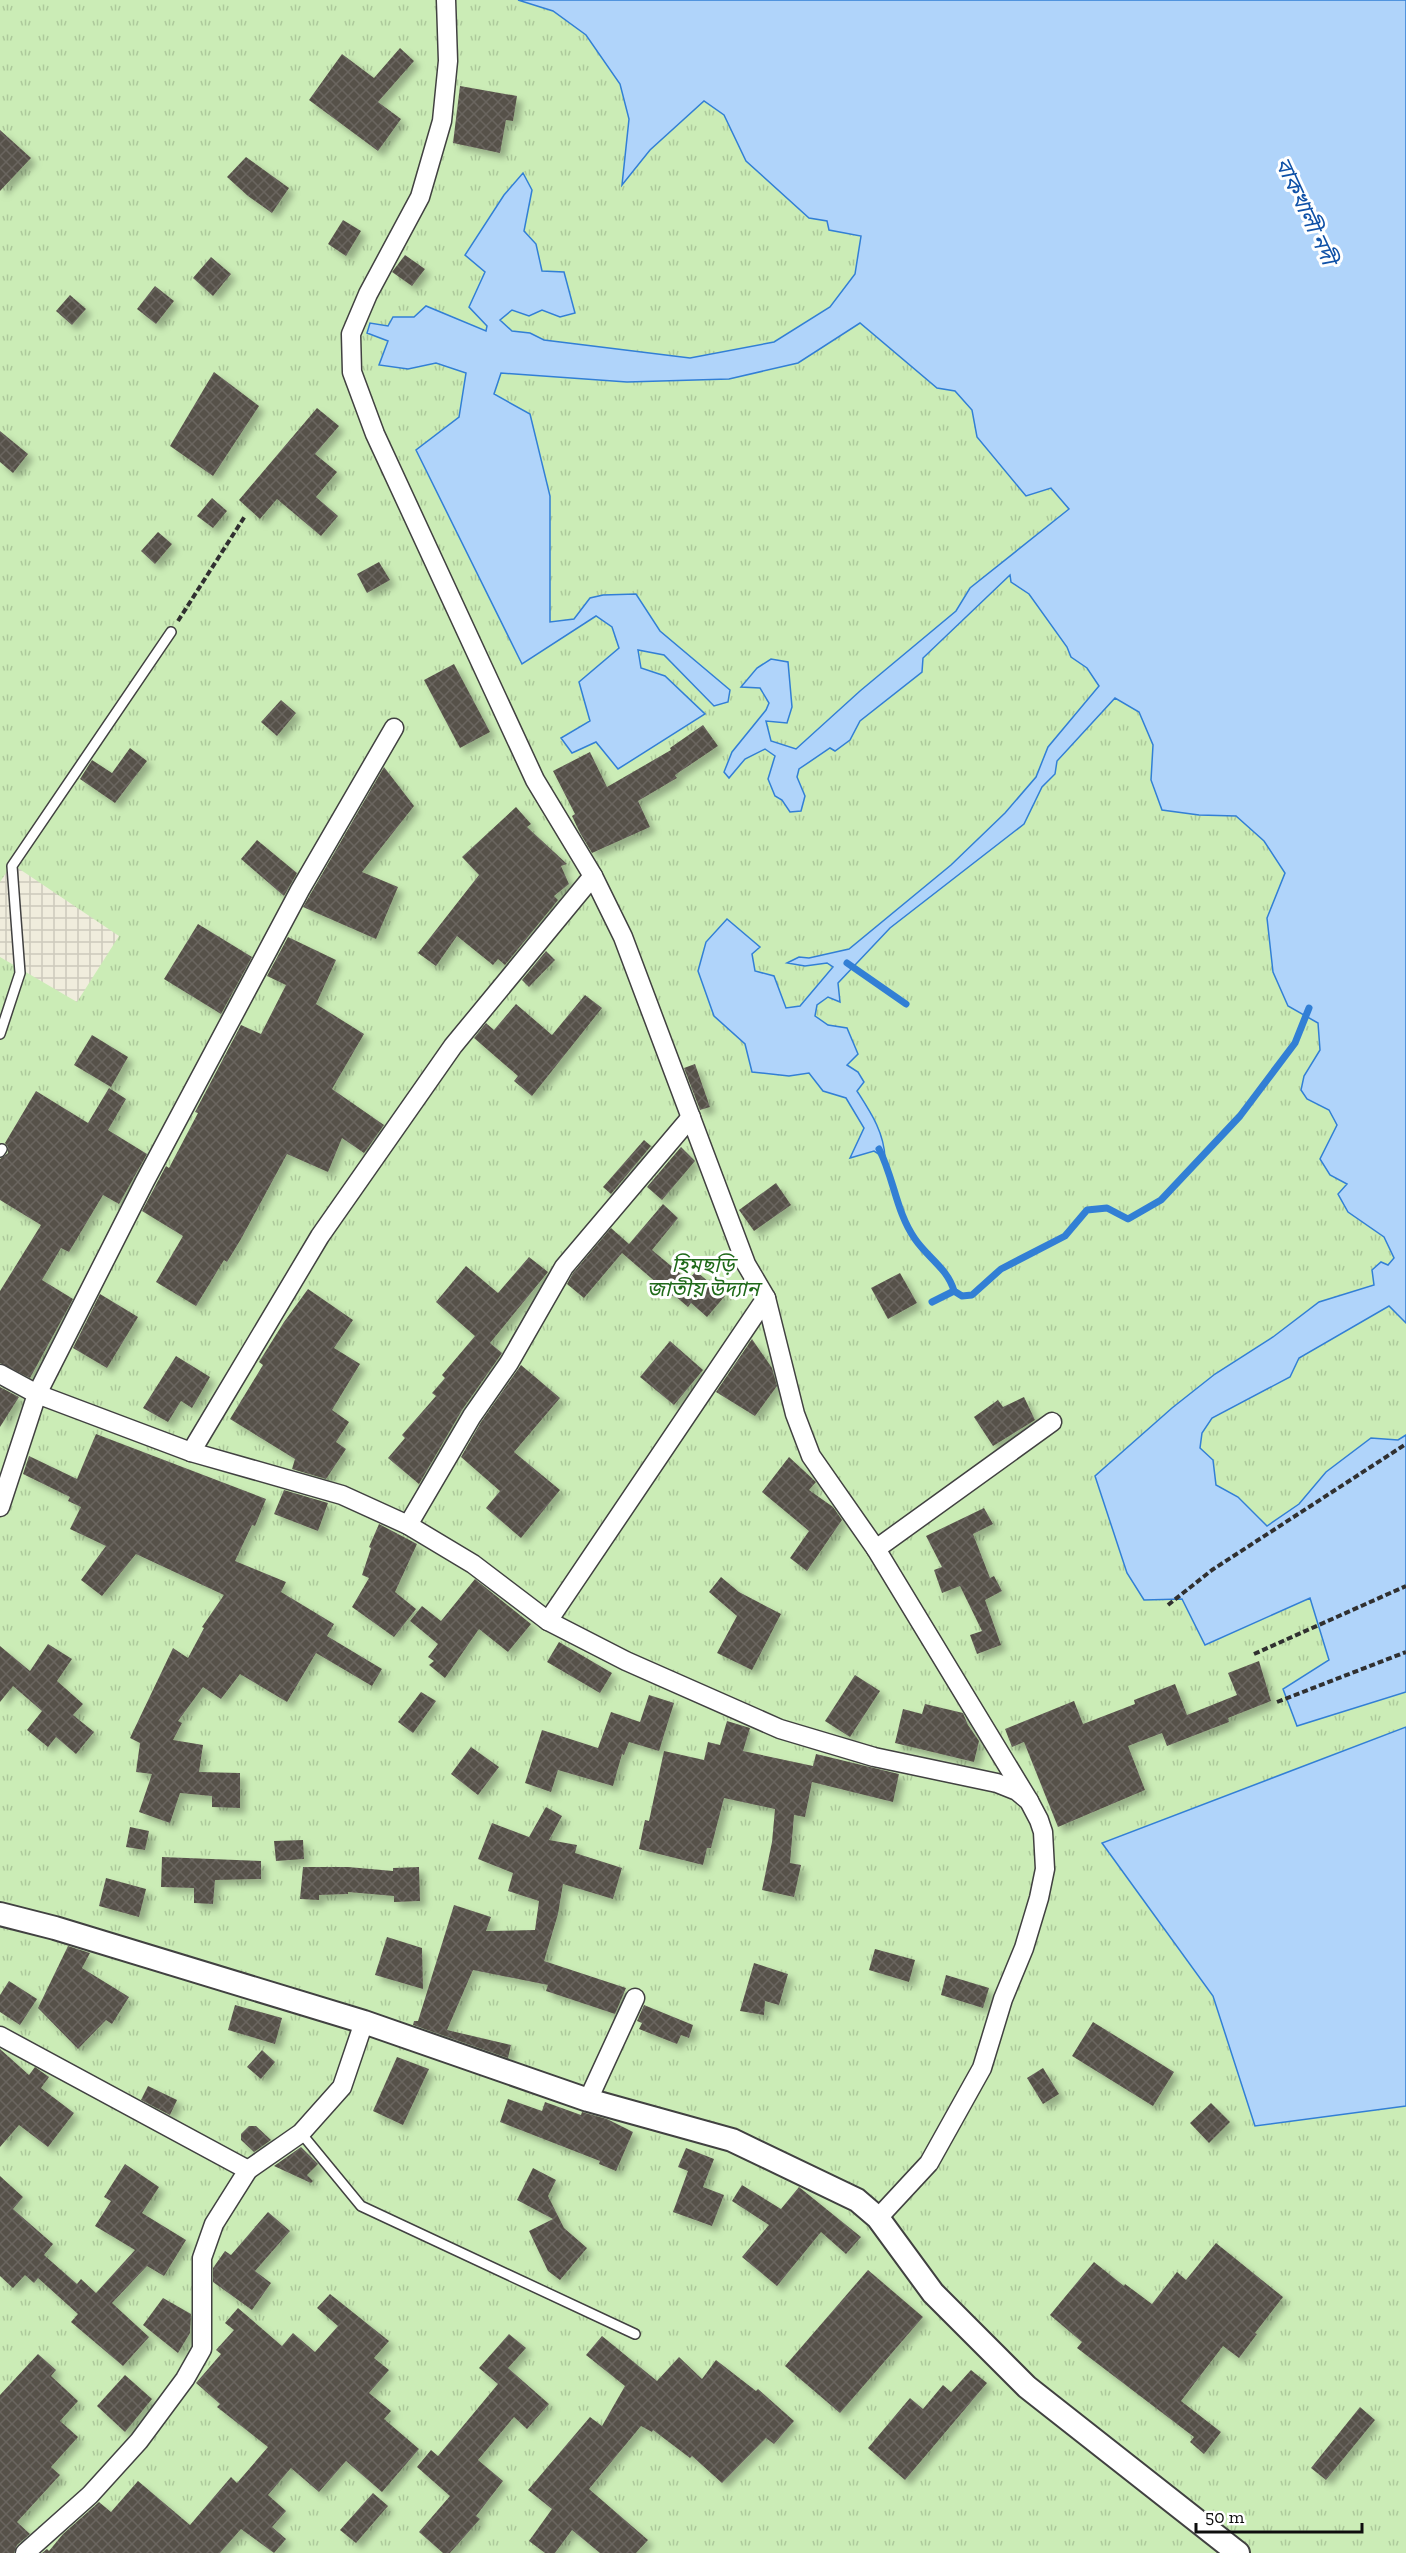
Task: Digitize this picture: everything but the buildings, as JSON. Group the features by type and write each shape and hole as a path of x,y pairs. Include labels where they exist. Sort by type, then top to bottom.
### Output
{"street":[{"path":"446,0 448,60 442,121 420,197 368,294 351,334 352,372 375,434 535,780 593,876 623,937 746,1264 766,1298 795,1414 811,1456 876,1549 1029,1801 1043,1832 1045,1869 1036,1908 1003,1999 982,2068 929,2163 878,2218"},
{"path":"0,1507 37,1394 146,1181 300,890 394,728"},
{"path":"191,1452 333,1217 453,1046 593,876"},
{"path":"408,1525 472,1416 510,1363 564,1268 691,1117"},
{"path":"548,1621 766,1298"},
{"path":"0,1374 37,1394 191,1452 342,1495 408,1525 473,1564 548,1621 626,1661 780,1729 874,1757 997,1783 1017,1791 1029,1801"},
{"path":"876,1549 1052,1422"},
{"path":"0,1914 55,1928 364,2022 588,2100 732,2140 857,2200 878,2218 933,2293 1027,2387 1238,2553"},
{"path":"588,2100 635,1998"},
{"path":"25,2553 97,2487 139,2441 185,2379 202,2349 202,2258 214,2224 248,2170 301,2133 342,2087 364,2022"},
{"path":"0,2036 248,2170"}],"lane":[{"path":"0,1034 20,973 12,866 171,632"},
{"path":"301,2133 361,2206 635,2334"}],"path":[{"path":"171,632 245,516"},
{"path":"1168,1605 1212,1570 1406,1444"},
{"path":"1254,1654 1406,1586"},
{"path":"1277,1702 1406,1652"}],"green space":[{"name":"হিমছড়ি জাতীয় উদ্যান","path":"0,0 1406,0 1406,2553 0,2553"}],"shaded area":[{"path":"12,864 119,936 77,1002 0,957 0,882"}],"water":[{"name":"বাকখালী নদী","path":"518,0 1406,0 1406,1323 1389,1306 1299,1358 1290,1377 1212,1418 1202,1433 1200,1448 1213,1460 1216,1485 1238,1497 1267,1526 1299,1504 1326,1472 1371,1438 1398,1440 1406,1435 1406,1692 1297,1726 1283,1689 1329,1660 1310,1598 1205,1645 1182,1599 1144,1600 1127,1573 1095,1476 1172,1408 1215,1374 1273,1337 1319,1302 1374,1285 1372,1270 1381,1262 1388,1265 1394,1258 1384,1237 1348,1212 1338,1194 1347,1184 1330,1175 1320,1159 1337,1125 1329,1110 1307,1099 1301,1090 1304,1076 1320,1050 1318,1023 1288,1006 1273,972 1267,918 1285,873 1264,841 1236,816 1199,815 1162,810 1151,780 1153,745 1139,712 1115,698 1057,761 1055,774 1042,787 1024,824 890,928 838,983 840,1002 828,997 817,1005 815,1016 828,1025 847,1028 858,1054 847,1065 858,1072 864,1082 857,1091 879,1131 885,1158 874,1151 850,1158 864,1128 846,1098 823,1091 809,1073 789,1076 752,1072 745,1044 714,1016 698,971 706,942 727,919 760,947 752,954 755,971 774,976 786,1008 800,1006 833,967 827,963 805,966 787,963 799,957 809,958 849,949 951,865 1005,813 1036,777 1048,747 1099,686 1087,668 1071,657 1067,647 1029,594 1011,582 1010,575 923,658 922,672 860,721 850,740 835,751 830,748 799,769 797,777 805,796 801,811 790,812 782,800 775,796 768,779 775,756 765,749 745,759 729,778 724,772 732,752 766,710 769,703 760,688 741,687 757,668 771,659 788,662 792,707 787,723 766,721 771,741 796,749 860,691 956,611 970,588 1069,509 1051,488 1026,496 977,437 972,410 955,391 937,388 860,323 798,363 729,379 627,382 501,373 494,394 530,414 550,496 550,622 574,619 590,598 603,595 636,594 660,631 730,690 728,702 714,706 664,655 638,650 641,668 665,676 705,714 618,769 596,742 572,753 561,738 590,721 579,682 619,648 612,627 596,616 522,664 416,450 459,417 466,373 436,363 408,369 379,365 388,341 367,333 370,323 388,326 393,317 414,317 426,306 486,331 487,326 469,307 485,272 465,255 504,195 523,173 532,190 524,231 536,244 542,271 564,272 575,313 560,317 542,310 529,316 512,310 500,320 512,331 530,333 544,340 690,358 774,342 830,307 855,274 861,236 829,230 827,221 809,218 746,161 724,115 704,101 650,150 622,185 629,119 620,84 586,35 553,11"},
{"path":"1406,1727 1406,2106 1255,2126 1213,1996 1102,1843"}],"waterway":[{"path":"847,963 906,1004"},
{"path":"879,1149 903,1218 915,1239 947,1276 954,1291 962,1296 972,1295 1001,1269 1065,1236 1087,1210 1107,1208 1128,1219 1161,1200 1240,1116 1295,1043 1309,1008"},
{"path":"932,1302 954,1291"}]}
